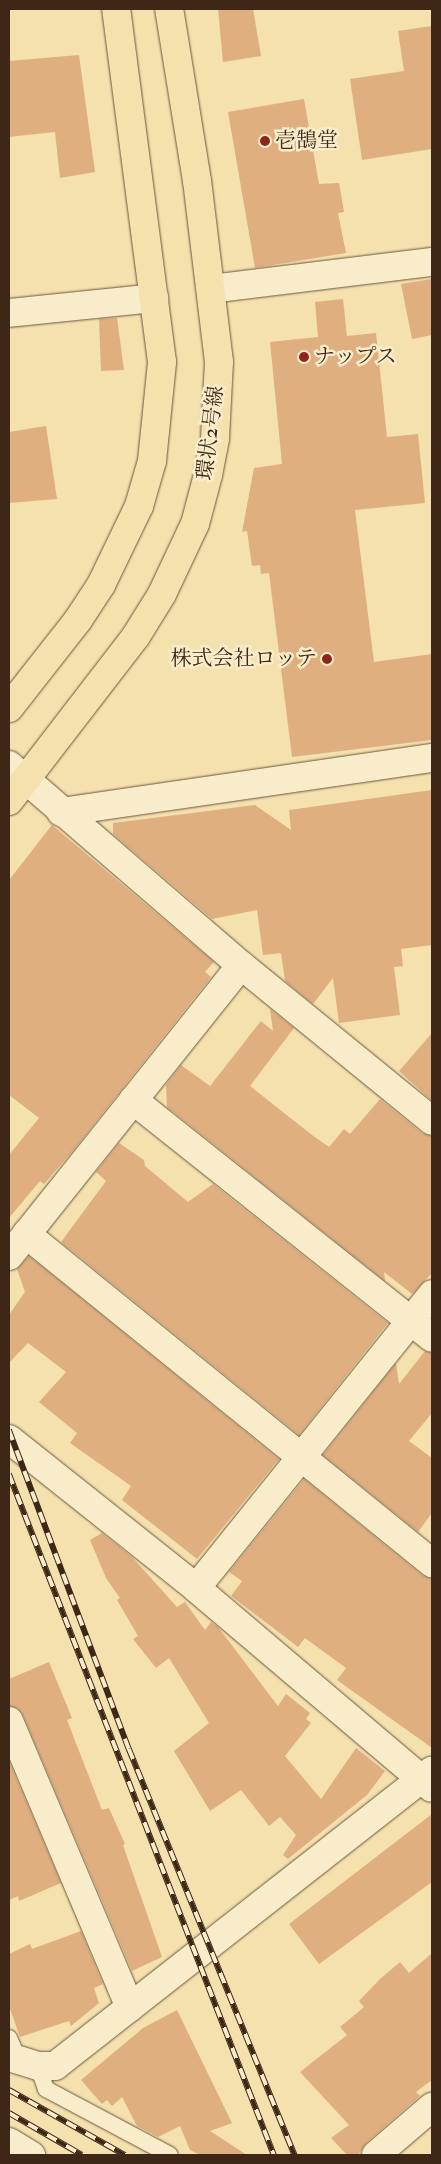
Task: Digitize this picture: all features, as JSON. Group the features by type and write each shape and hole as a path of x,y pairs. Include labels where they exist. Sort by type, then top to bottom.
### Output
{"main road":[{"path":"9,708 78,620 100,586 139,506 152,461 162,362 116,9"},
{"name":"環状2号線","path":"9,801 18,772 136,636 177,568 195,524 215,438 219,362 212,289 169,9"}],"street":[{"path":"212,289 432,262"},
{"path":"9,313 154,298"},
{"path":"62,812 432,758"},
{"path":"18,772 241,965 432,1121"},
{"path":"9,1256 241,965"},
{"path":"133,1100 432,1338"},
{"path":"26,1234 432,1563"},
{"path":"196,1588 432,1294"},
{"path":"9,1439 196,1588 429,1778 130,2007 26,2058"},
{"path":"9,1721 130,2007"},
{"path":"376,2155 432,2107"},
{"path":"9,2142 31,2155"}],"lane":[{"path":"26,2058 46,2089 170,2155"}],"building":[{"path":"218,9 253,9 261,56 223,62"},
{"path":"432,26 432,149 362,160 350,79 404,71 398,31"},
{"path":"79,55 95,172 60,178 55,132 9,137 9,61"},
{"path":"304,99 319,184 339,183 344,212 338,213 346,253 255,268 228,112"},
{"path":"432,279 432,335 412,339 401,284"},
{"path":"343,299 347,336 376,333 387,437 418,434 425,503 355,510 374,662 432,654 432,740 292,757 269,573 261,574 260,565 252,566 247,531 242,532 254,468 282,464 270,342 318,337 315,302"},
{"path":"117,318 124,370 101,371 99,319"},
{"path":"46,426 57,499 9,503 9,432"},
{"path":"432,790 432,945 401,949 403,966 394,967 400,1015 339,1023 333,978 313,1004 285,981 281,953 263,955 257,910 212,919 113,834 113,823 255,805 291,830 289,810"},
{"path":"52,825 214,962 205,972 211,977 72,1152 44,1184 40,1181 9,1218 9,1155 39,1118 9,1095 9,880"},
{"path":"270,1009 294,1028 250,1086 312,1135 329,1147 344,1129 350,1134 380,1099 422,1133 432,1136 432,1273 412,1294 384,1272 385,1281 167,1107 166,1085 181,1065 210,1086 261,1021 273,1031"},
{"path":"432,1033 432,1101 399,1071"},
{"path":"119,1143 144,1160 145,1166 188,1202 213,1184 388,1323 299,1435 61,1242 106,1181 96,1172"},
{"path":"29,1256 279,1459 197,1559 122,1500 131,1486 70,1443 77,1433 39,1402 66,1372 28,1343 9,1363 9,1315 25,1292 17,1269"},
{"path":"425,1351 432,1353 432,1413 409,1441 432,1458 432,1513 418,1532 323,1455 396,1363 399,1384"},
{"path":"304,1479 422,1575 432,1579 432,1748 337,1680 346,1668 305,1638 298,1647 231,1596 242,1581 229,1572"},
{"path":"102,1533 132,1557 177,1607 185,1602 205,1630 211,1622 218,1627 278,1706 286,1694 310,1713 306,1719 311,1723 285,1756 321,1799 356,1748 385,1771 367,1795 288,1859 283,1855 296,1835 280,1817 269,1826 241,1790 210,1811 174,1751 209,1723 169,1658 156,1668 133,1639 138,1636 117,1600 120,1598 106,1578 90,1540"},
{"path":"49,1662 72,1718 67,1720 102,1810 109,1808 125,1844 123,1845 162,1957 132,1971 23,1715 18,1708 9,1706 9,1679"},
{"path":"9,1761 61,1883 19,1901 18,1896 9,1900"},
{"path":"432,1814 432,1882 319,1964 289,1924"},
{"path":"81,1931 103,1984 94,1988 99,2003 71,2026 69,2021 20,2037 9,2006 9,1954 30,1944 32,1949"},
{"path":"432,1953 432,2080 416,2092 420,2096 366,2143 358,2155 347,2155 331,2138 349,2125 300,2072 347,2035 340,2027 364,2007 359,2001 380,1979 400,1962 409,1973"},
{"path":"177,2010 232,2123 210,2131 247,2155 200,2155 190,2150 180,2126 158,2137 137,2126 122,2097 112,2106 107,2100 102,2104 81,2080 143,2028"}],"railway":[{"path":"9,1430 129,1749 295,2155"},
{"path":"9,1474 274,2155"},
{"path":"9,2090 125,2155"},
{"path":"9,2113 82,2155"}],"place":[{"name":"壱鵠堂","path":"265,141"},
{"name":"ナップス","path":"304,357"},
{"name":"株式会社ロッテ","path":"327,659"}]}
